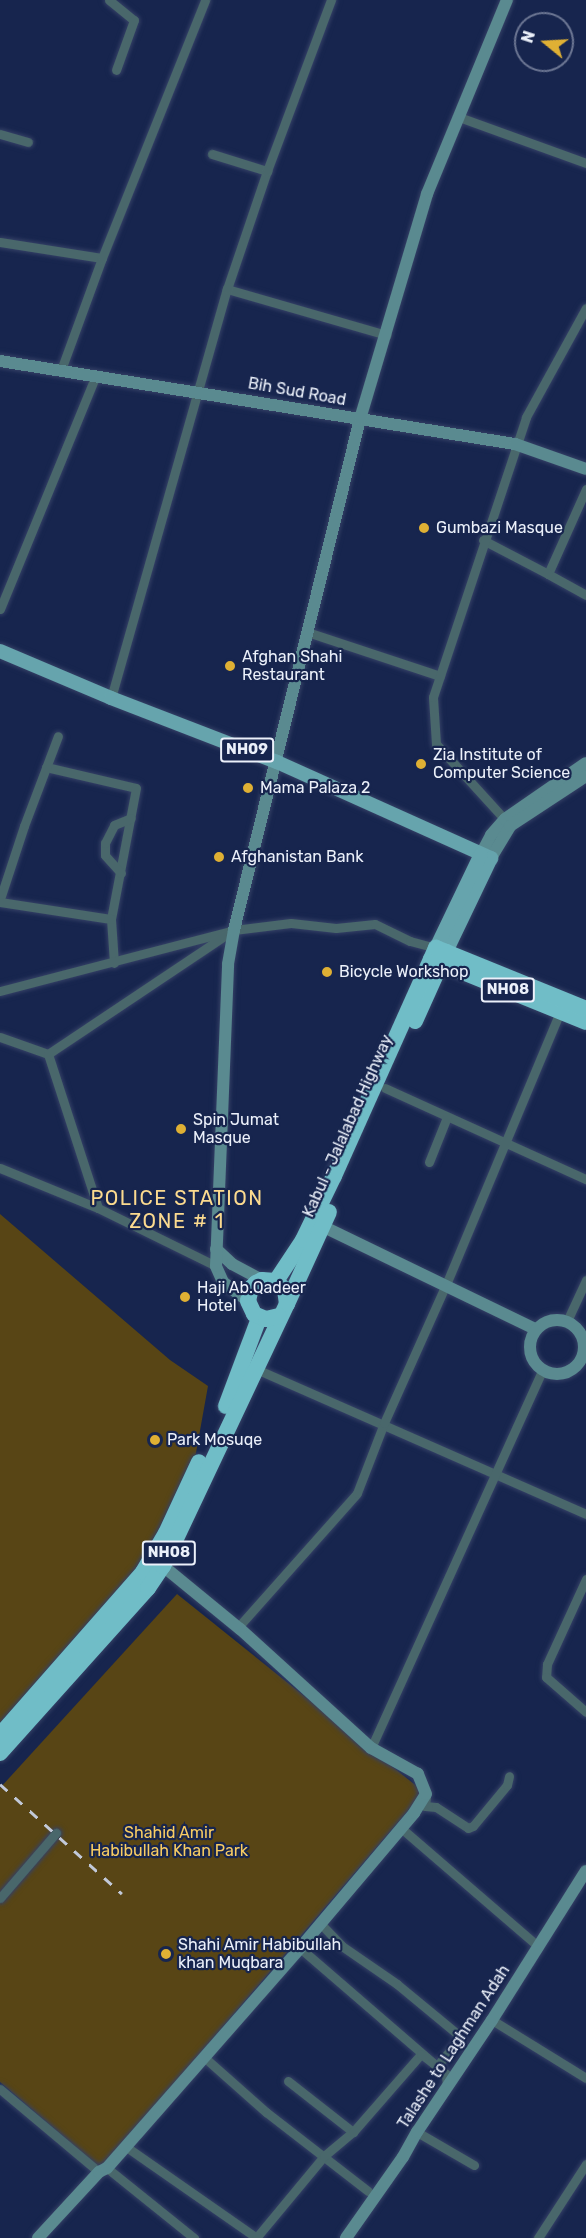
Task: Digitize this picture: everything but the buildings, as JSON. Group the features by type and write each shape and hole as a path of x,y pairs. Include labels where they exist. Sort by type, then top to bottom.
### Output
{"highway":[{"name":"NH08","path":"439,955 562,1006 586,1022"},
{"name":"Kabul - Jalalabad Highway","path":"0,1753 148,1588 163,1566 385,1088 439,955"},
{"name":"Kabul - Jalalabad Highway","path":"269,1281 303,1240 439,955"},
{"name":"NH08","path":"562,1006 586,1009"},
{"path":"269,1281 285,1290 283,1310 273,1319 260,1318 254,1314 248,1301 251,1288 269,1281"},
{"name":"NH08","path":"0,1735 143,1572 166,1533 235,1387 260,1318"}],"main road":[{"path":"248,1301 223,1282 216,1266 228,964 234,930 360,419 427,194 507,0"},
{"name":"Bih Sud Road","path":"0,361 515,444 586,469"},
{"name":"NH09","path":"0,651 111,698 277,762 486,856"},
{"path":"439,955 486,856 508,822 586,763"},
{"path":"508,822 586,776"},
{"path":"322,1226 535,1329"},
{"path":"216,1249 232,1264 269,1281"},
{"path":"549,1320 567,1321 582,1335 584,1357 570,1371 552,1374 543,1371 530,1354 529,1344 535,1329 549,1320"},
{"path":"38,2238 125,2146 321,1924 414,1814 426,1794 418,1774 371,1748 240,1629 163,1566"},
{"name":"Talashe to Laghman Adah","path":"346,2238 403,2157 417,2132 539,1947 582,1887 586,1872"}],"street":[{"path":"109,0 134,20 116,69"},
{"path":"61,370 102,258 205,0"},
{"path":"111,698 191,413 200,392 199,385 227,289 267,171 331,0"},
{"path":"459,117 586,163"},
{"path":"0,134 28,142"},
{"path":"212,154 267,171"},
{"path":"0,242 102,258"},
{"path":"227,289 386,335"},
{"path":"508,822 436,744 434,696 515,444 526,417 586,308"},
{"path":"0,609 96,375"},
{"path":"548,574 586,489"},
{"path":"483,540 585,592"},
{"path":"307,632 440,676"},
{"path":"58,735 0,901 111,919"},
{"path":"46,767 136,788 111,919 114,963"},
{"path":"121,873 105,855 105,843 114,825 131,818"},
{"path":"0,991 234,930 291,923 336,928 375,924 439,955"},
{"path":"48,1054 234,930"},
{"path":"240,1629 240,1625 357,1493 384,1424 506,1143 562,1006"},
{"path":"0,1037 48,1054"},
{"path":"48,1054 98,1208"},
{"path":"385,1088 586,1179"},
{"path":"429,1162 447,1117"},
{"path":"0,1167 98,1208 216,1266"},
{"path":"567,1321 586,1280"},
{"path":"256,1369 586,1514"},
{"path":"371,1748 543,1371"},
{"path":"586,1579 547,1664 546,1677 586,1712"},
{"path":"426,1794 425,1806 436,1807 468,1828 473,1826 507,1785 509,1776"},
{"path":"401,1828 539,1947"},
{"path":"0,1898 56,1833"},
{"path":"300,1948 436,2066 461,2037 397,1984 342,1946 321,1924"},
{"path":"492,2020 586,2078"},
{"path":"421,2054 446,2074 447,2087"},
{"path":"125,2146 256,2238 324,2156 353,2132 421,2054"},
{"path":"204,2057 266,2112 368,2191"},
{"path":"288,2081 353,2132"},
{"path":"0,2089 194,2238"},
{"path":"417,2132 474,2165"},
{"path":"538,2238 586,2164"}],"green space":[{"path":"0,1214 170,1360 208,1386 194,1464 168,1518 120,1594 0,1727"},
{"name":"Shahid Amir Habibullah Khan Park","path":"177,1594 424,1792 101,2169 0,2082 0,1788"}],"railway":[{"path":"0,1784 122,1894"}],"place":[{"name":"Gumbazi Masque","path":"424,528"},
{"name":"Afghan Shahi Restaurant","path":"230,666"},
{"name":"Zia Institute of Computer Science","path":"421,764"},
{"name":"Mama Palaza 2","path":"248,788"},
{"name":"Afghanistan Bank","path":"219,857"},
{"name":"Bicycle Workshop","path":"327,972"},
{"name":"Spin Jumat Masque","path":"181,1129"},
{"name":"Haji Ab.Qadeer Hotel","path":"185,1297"},
{"name":"Park Mosuqe","path":"155,1440"},
{"name":"Shahi Amir Habibullah khan Muqbara","path":"166,1954"}],"district":[{"name":"POLICE STATION ZONE # 1","path":"177,1210"}]}
